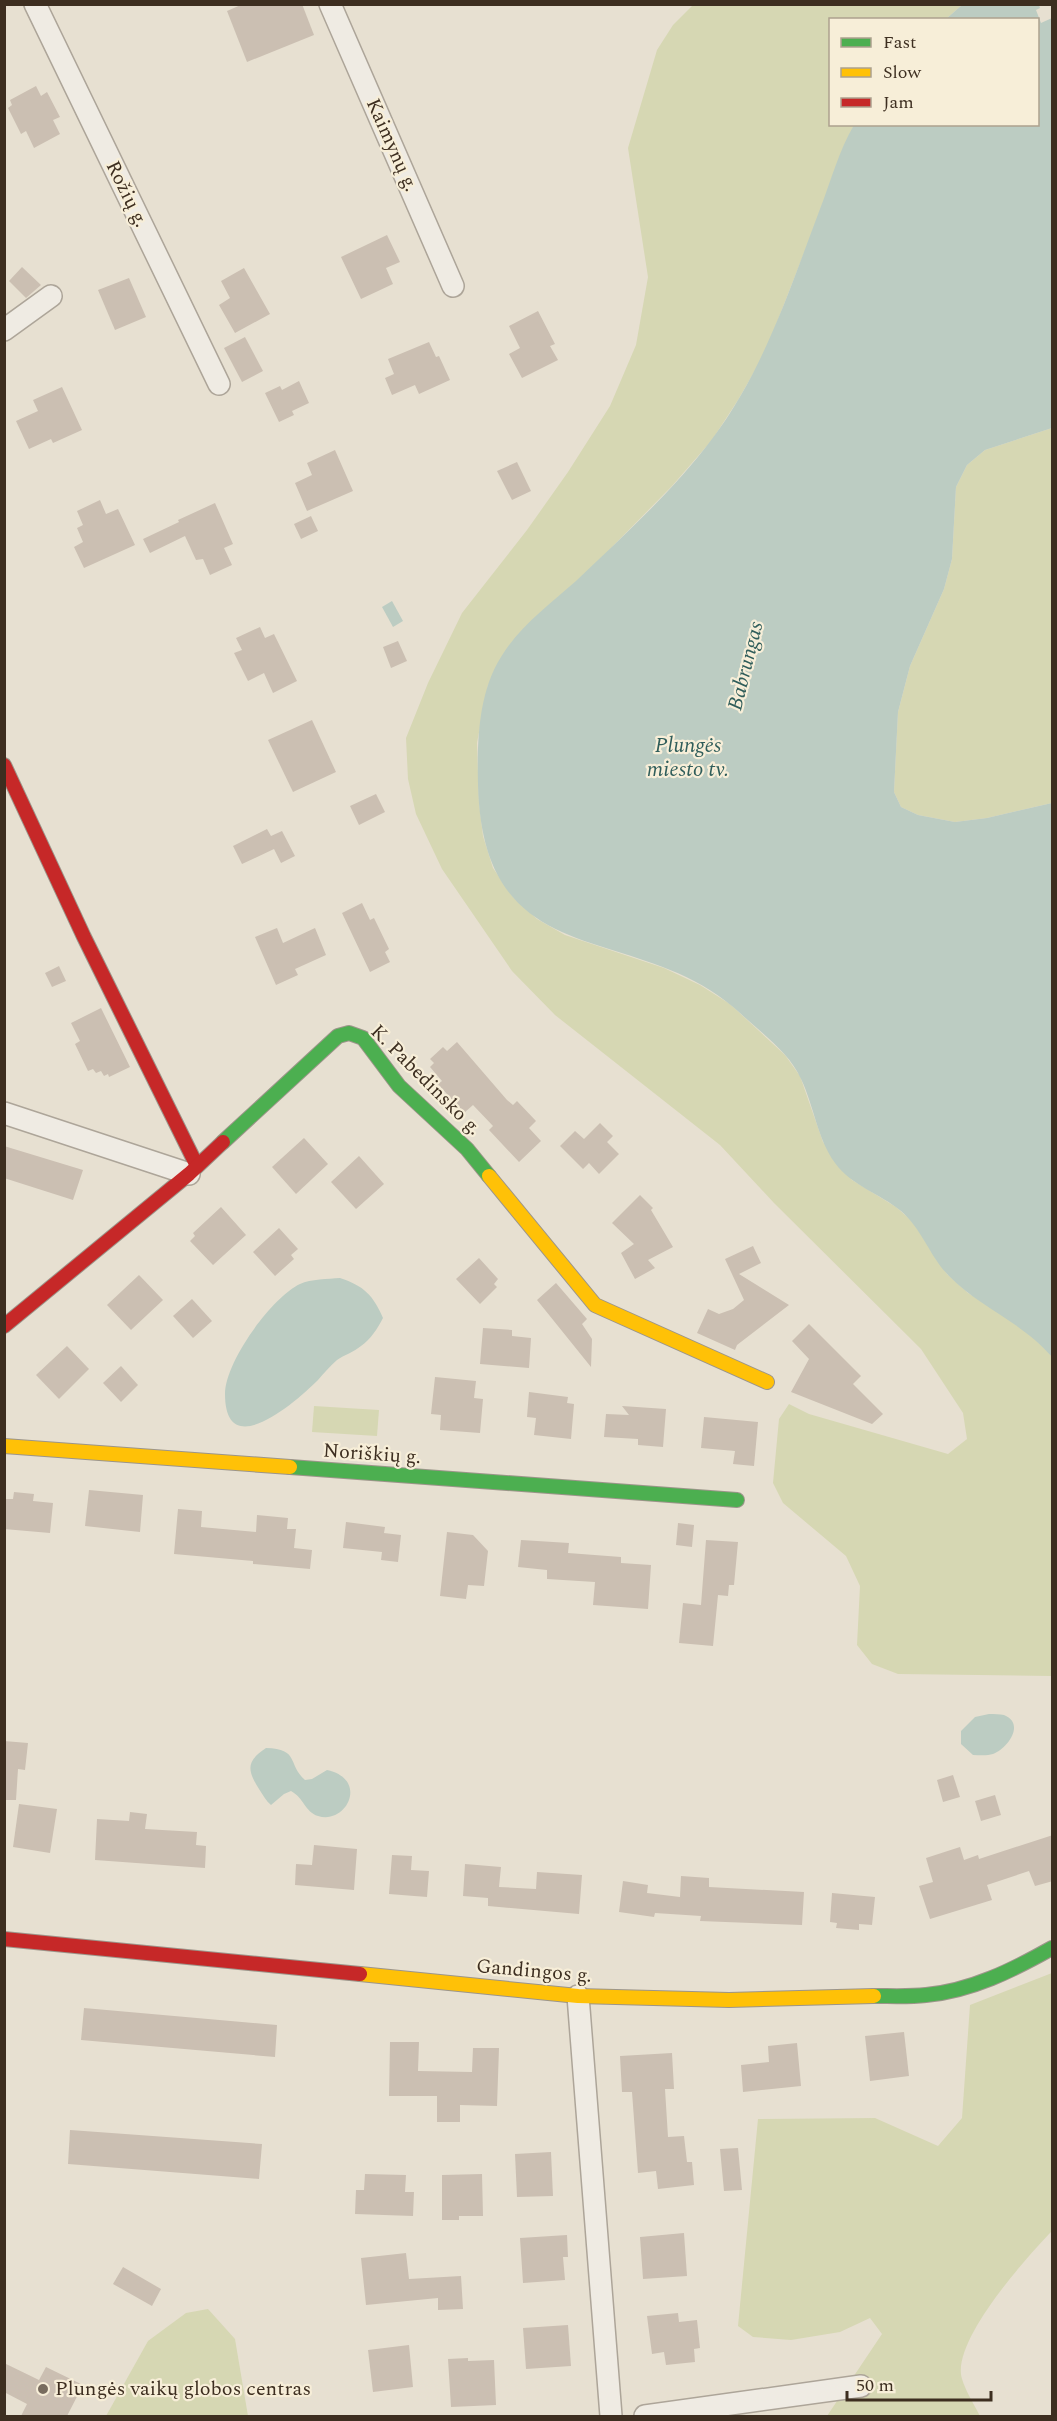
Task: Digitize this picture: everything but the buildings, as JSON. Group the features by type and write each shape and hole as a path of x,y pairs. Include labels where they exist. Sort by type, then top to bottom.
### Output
{"street":[{"name":"Rožių g.","path":"35,4 219,384"},
{"name":"Kaimynų g.","path":"330,4 453,286"},
{"path":"4,330 51,296"},
{"path":"4,765 193,1170"},
{"name":"K. Pabedinsko g.","path":"4,1326 193,1170 338,1036 350,1033 363,1038 399,1086 467,1149 595,1305 768,1382"},
{"path":"4,1113 193,1170"},
{"name":"Noriškių g.","path":"4,1446 737,1500"},
{"name":"Gandingos g.","path":"4,1939 578,1996 729,2001 927,1995 973,1985 1019,1968 1053,1948"},
{"path":"578,1996 611,2416"},
{"path":"645,2416 861,2386"}],"green space":[{"path":"693,5 962,5 947,18 829,18 829,126 854,126 765,353 712,440 488,685 477,743 479,803 483,836 493,868 513,897 537,919 565,935 664,968 700,985 730,1004 785,1055 800,1076 823,1142 852,1180 896,1207 913,1222 947,1274 968,1293 1015,1322 1039,1341 1052,1357 1051,1676 898,1674 872,1664 857,1645 860,1586 846,1556 783,1503 773,1483 779,1419 789,1404 809,1414 948,1454 967,1439 963,1413 921,1349 774,1203 720,1145 555,1015 512,971 442,869 416,814 408,779 406,738 428,683 462,613 527,530 568,472 610,406 636,345 648,277 628,148 657,50 673,25"},
{"path":"1052,428 1052,803 987,818 955,822 918,815 901,807 894,792 898,712 910,666 944,589 952,559 956,487 967,465 985,450"},
{"path":"314,1406 379,1410 377,1436 312,1432"},
{"path":"1052,1973 1052,2231 995,2298 970,2339 963,2358 961,2374 980,2416 827,2416 882,2334 870,2318 840,2332 791,2340 753,2337 738,2326 758,2119 875,2118 938,2146 962,2118 970,2005"},
{"path":"208,2309 235,2339 248,2416 106,2416 148,2341 186,2313"}],"water":[{"name":"Plungės miesto tv.","path":"962,5 1052,5 1052,428 985,450 967,465 956,487 952,559 944,589 910,666 898,712 894,792 901,807 918,815 955,822 987,818 1052,803 1052,1357 1040,1344 974,1297 949,1276 915,1226 901,1211 849,1178 842,1171 824,1143 796,1069 782,1052 740,1013 700,984 657,965 573,936 536,918 507,890 487,847 478,785 478,752 483,702 493,671 508,646 526,626 664,495 697,458 730,413 747,385 774,328 840,155 854,126 1039,126 1039,18 947,18"},
{"path":"392,601 403,621 393,627 382,607"},
{"path":"340,1278 362,1288 371,1297 383,1318 376,1330 355,1350 337,1360 308,1390 279,1413 263,1422 249,1426 236,1424 228,1414 225,1394 227,1381 241,1349 252,1332 288,1291 304,1282"},
{"path":"989,1714 1004,1715 1010,1719 1014,1724 1012,1736 1004,1747 993,1754 973,1755 961,1744 961,1731 975,1717"},
{"path":"266,1748 277,1749 289,1754 305,1780 312,1779 327,1770 340,1775 347,1782 350,1791 345,1808 338,1814 328,1817 318,1816 291,1791 271,1805 252,1776 250,1766 255,1757"}],"pier":[{"path":"1039,5 1052,5 1052,18 1041,23 1036,10 1040,8"}],"traffic: fast":[{"path":"223,1142 338,1036 349,1033 363,1038 399,1086 467,1149 489,1176"},
{"path":"290,1467 737,1500"},
{"path":"874,1996 920,1996 959,1989 1007,1971 1052,1948"}],"traffic: slow":[{"path":"489,1176 595,1305 767,1382"},
{"path":"4,1446 290,1467"},
{"path":"360,1974 578,1996 729,2000 874,1996"}],"traffic: jam":[{"path":"4,765 84,937 197,1166"},
{"path":"4,1326 189,1174 223,1142"},
{"path":"4,1939 360,1974"}],"place":[{"name":"Plungės vaikų globos centras","path":"43,2389"}],"water label":[{"name":"Babrungas","path":"746,666"}]}
